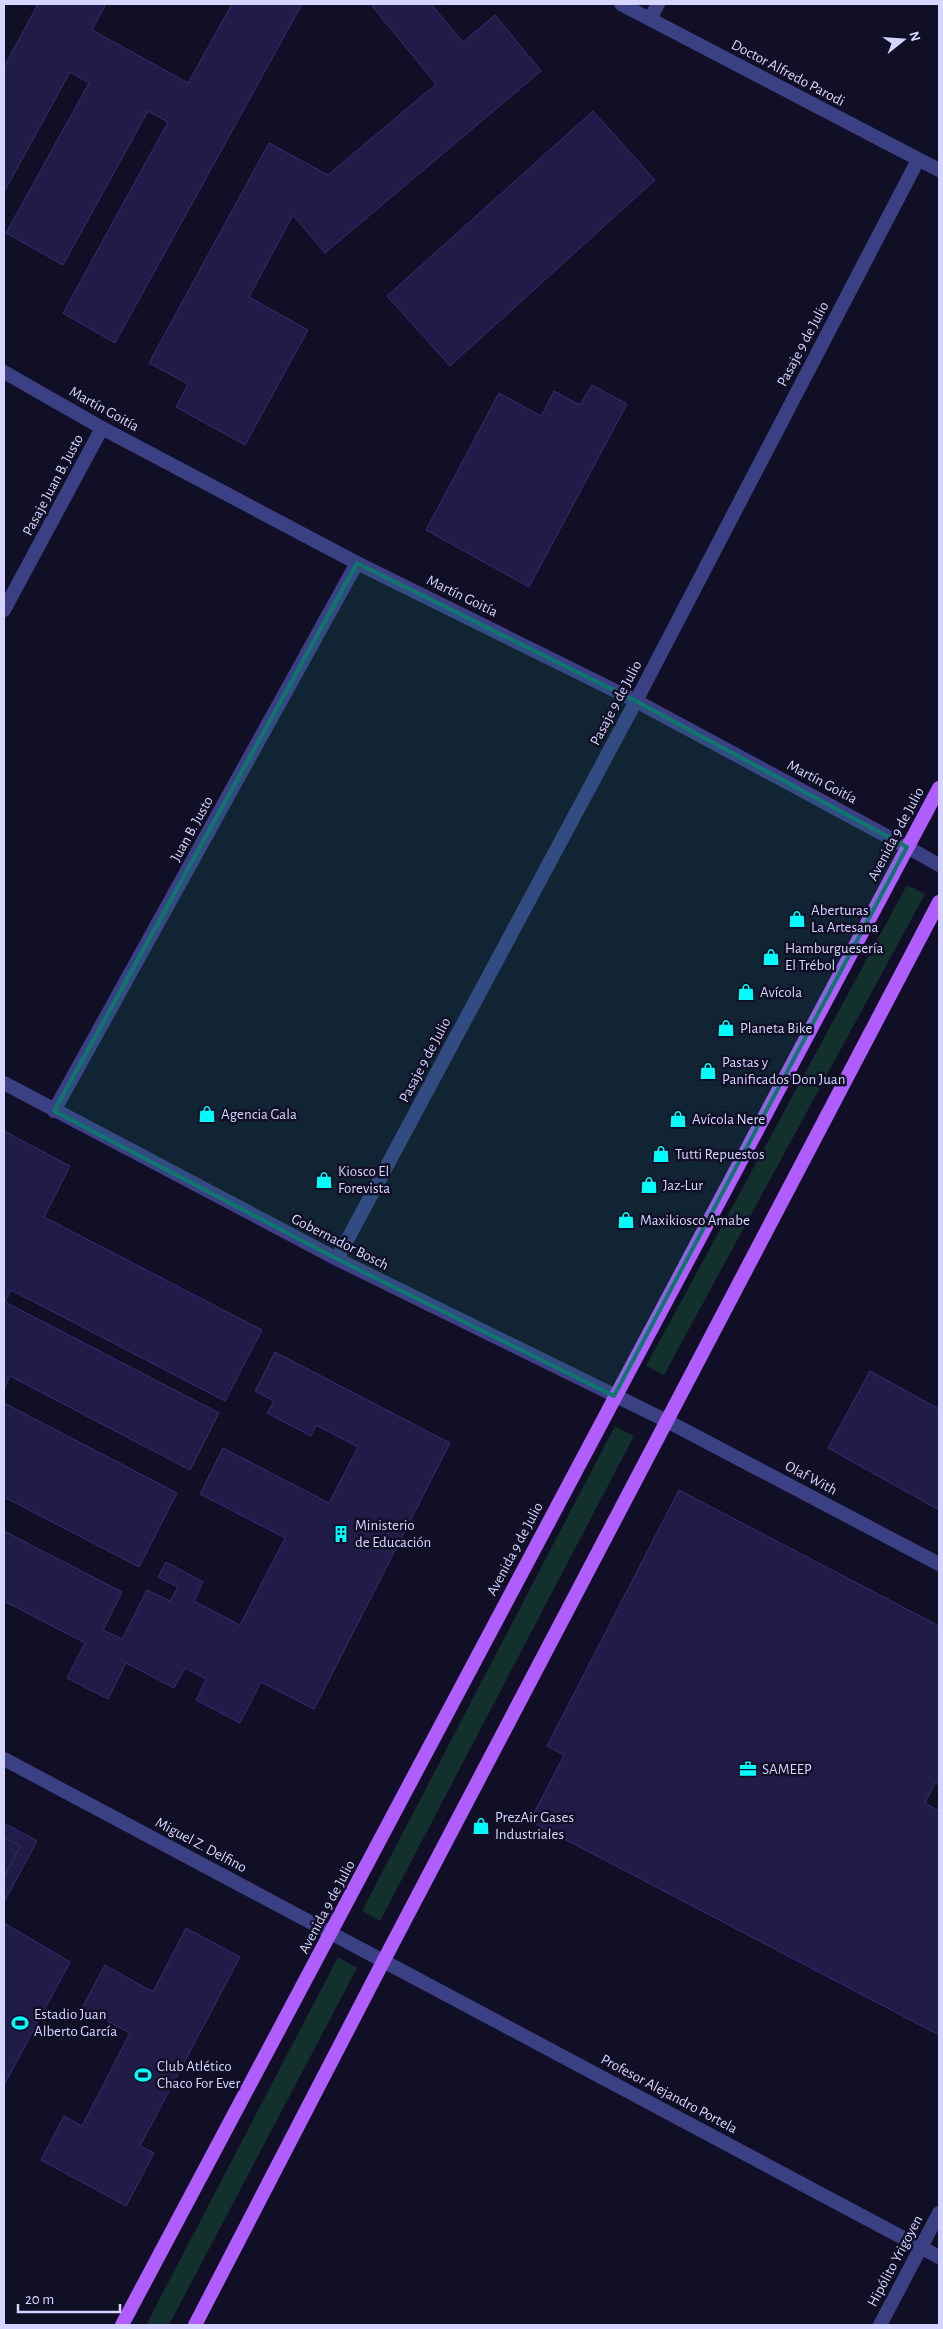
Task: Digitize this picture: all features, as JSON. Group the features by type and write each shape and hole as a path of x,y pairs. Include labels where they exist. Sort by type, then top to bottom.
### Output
{"main road":[{"name":"Avenida 9 de Julio","path":"122,2325 332,1933 614,1396 939,788"},
{"path":"195,2325 384,1960 939,902"}],"street":[{"name":"Doctor Alfredo Parodi","path":"621,4 939,170"},
{"path":"650,19 658,4"},
{"name":"Pasaje 9 de Julio","path":"337,1259 636,701 918,160"},
{"name":"Martín Goitía","path":"4,372 102,428 357,563 636,701 939,865"},
{"name":"Pasaje Juan B. Justo","path":"4,610 102,428"},
{"name":"Juan B. Justo","path":"54,1111 357,563"},
{"name":"Gobernador Bosch","path":"4,1083 337,1259 667,1421"},
{"name":"Olaf With","path":"667,1421 939,1564"},
{"name":"Miguel Z. Delfino","path":"4,1759 384,1960"},
{"name":"Profesor Alejandro Portela","path":"384,1960 939,2256"},
{"name":"Hipólito Yrigoyen","path":"880,2325 939,2213"}],"highlighted area":[{"path":"357,563 636,701 907,847 614,1396 337,1259 54,1111"}],"green space":[{"path":"907,885 925,894 664,1375 646,1366"},
{"path":"615,1426 634,1436 380,1921 362,1911"},
{"path":"338,1957 357,1968 169,2325 146,2325"}],"building":[{"path":"38,4 106,4 92,30 188,83 232,4 302,4 115,343 63,313 168,122 148,111 63,265 6,233 89,83 70,72 4,192 4,67"},
{"path":"375,4 431,4 463,42 495,15 541,71 325,253 293,215 249,297 308,330 245,445 176,407 188,384 149,363 269,143 328,175 436,84 372,6"},
{"path":"593,111 655,180 450,366 387,296"},
{"path":"592,385 627,404 529,587 426,530 499,393 541,416 554,391 580,405"},
{"path":"4,1131 70,1166 44,1217 262,1330 225,1401 11,1290 5,1302 219,1413 190,1470 10,1376 4,1389"},
{"name":"Ministerio de Educación","path":"275,1352 450,1443 314,1709 261,1682 240,1723 196,1700 206,1679 185,1668 174,1688 126,1663 108,1699 67,1678 85,1643 4,1601 4,1531 122,1592 103,1630 122,1639 147,1590 170,1601 178,1587 158,1577 166,1562 203,1582 194,1601 240,1625 285,1538 200,1494 223,1448 329,1503 358,1447 316,1425 311,1436 267,1413 274,1401 255,1391"},
{"path":"870,1371 939,1409 939,1510 828,1448"},
{"path":"4,1403 177,1493 139,1567 4,1497"},
{"name":"SAMEEP","path":"679,1490 939,1626 939,1785 935,1783 925,1803 939,1811 939,2035 530,1821 564,1755 547,1746"},
{"path":"4,1823 37,1841 4,1902"},
{"path":"4,1837 20,1846 4,1877"},
{"name":"Estadio Juan Alberto García","path":"4,1923 70,1962 4,2085"},
{"name":"Club Atlético Chaco For Ever","path":"186,1928 240,1957 140,2146 154,2153 126,2206 41,2160 64,2116 82,2126 130,2033 82,2008 105,1965 153,1992"}],"place":[{"name":"Aberturas La Artesana","path":"797,919"},
{"name":"Hamburguesería El Trébol","path":"771,957"},
{"name":"Avícola","path":"746,992"},
{"name":"Planeta Bike","path":"726,1028"},
{"name":"Pastas y Panificados Don Juan","path":"708,1071"},
{"name":"Agencia Gala","path":"207,1114"},
{"name":"Avícola Nere","path":"678,1119"},
{"name":"Tutti Repuestos","path":"661,1154"},
{"name":"Kiosco El Forevista","path":"324,1180"},
{"name":"Jaz-Lur","path":"649,1185"},
{"name":"Maxikiosco Amabe","path":"626,1220"},
{"name":"Ministerio de Educación","path":"341,1534"},
{"name":"SAMEEP","path":"748,1769"},
{"name":"PrezAir Gases Industriales","path":"481,1826"},
{"name":"Estadio Juan Alberto García","path":"20,2023"},
{"name":"Club Atlético Chaco For Ever","path":"143,2075"}]}
